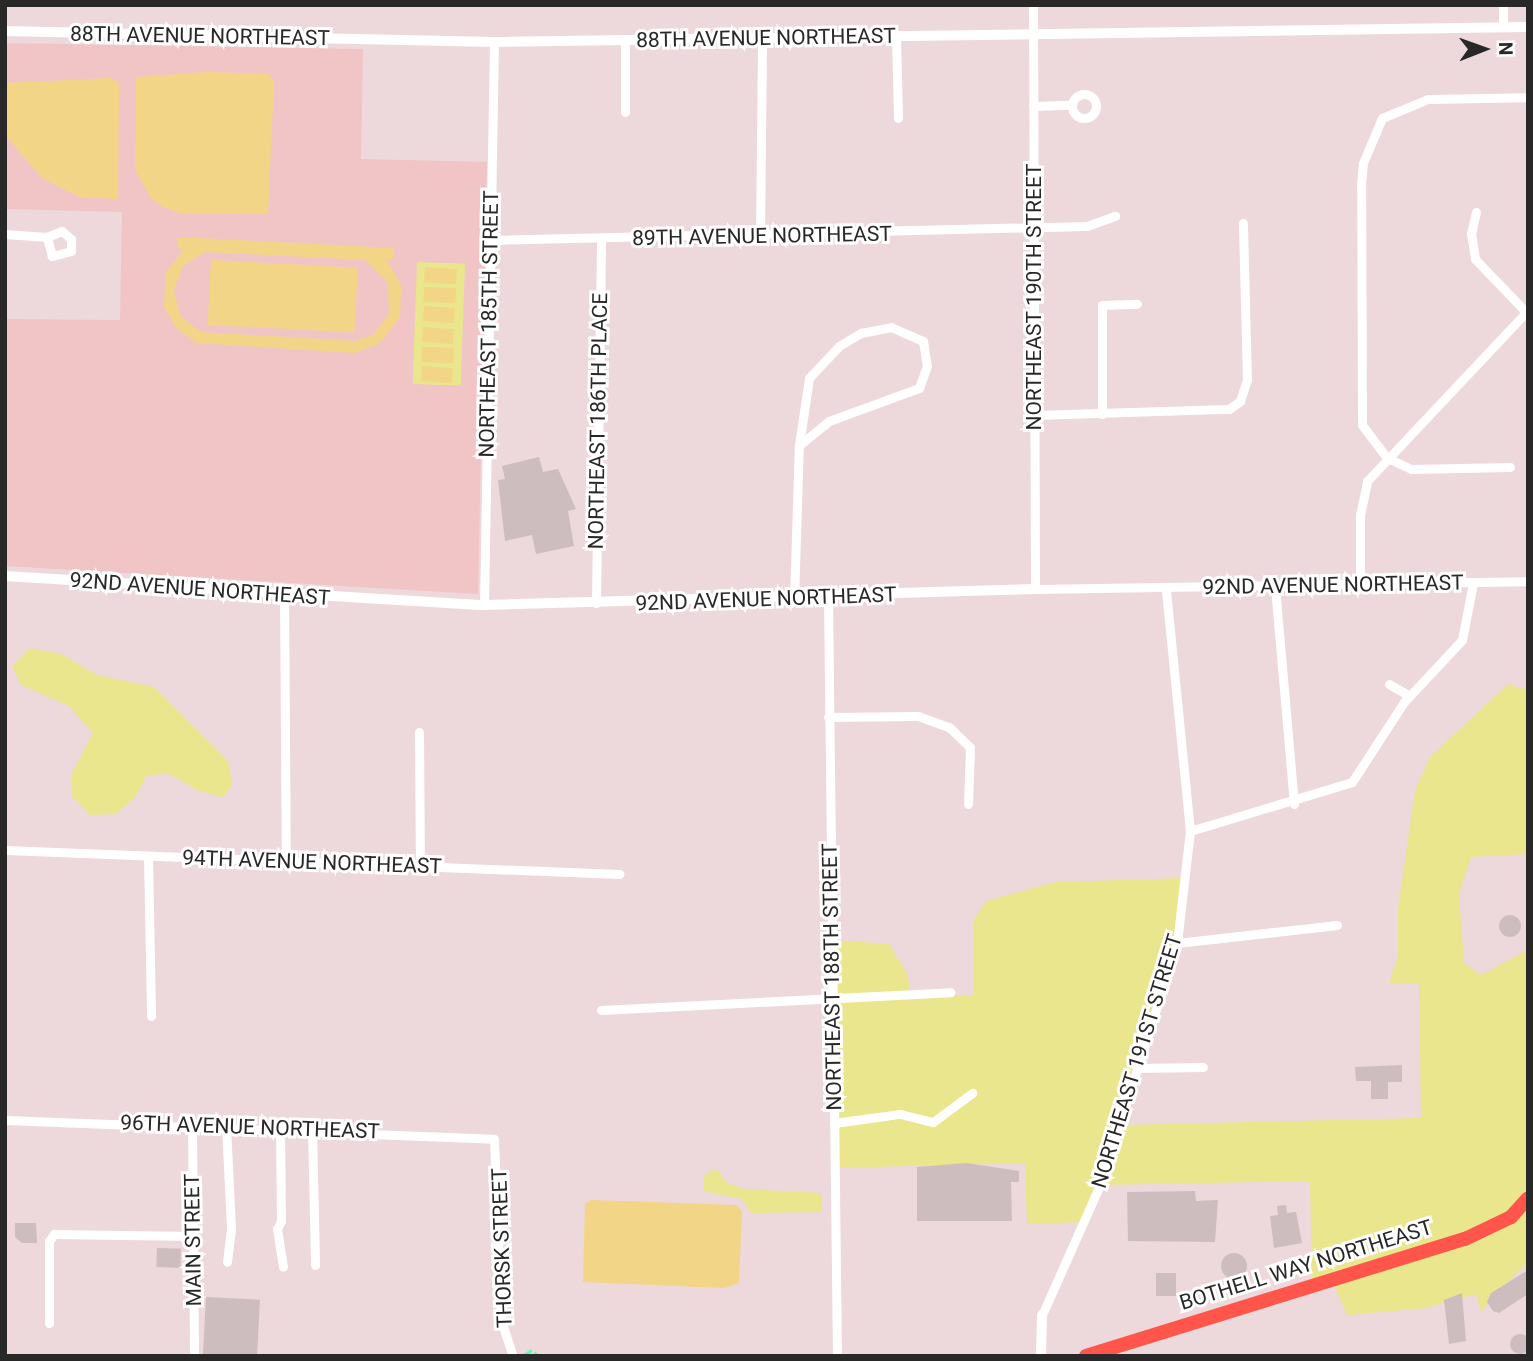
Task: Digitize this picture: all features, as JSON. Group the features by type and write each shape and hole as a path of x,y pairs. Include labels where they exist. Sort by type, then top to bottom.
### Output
{"main road":[{"name":"BOTHELL WAY NORTHEAST","path":"1086,1356 1465,1239 1511,1217 1528,1198"}],"street":[{"name":"NORTHEAST 190TH STREET","path":"1033,5 1035,589"},
{"path":"1503,5 1503,27"},
{"name":"88TH AVENUE NORTHEAST","path":"5,31 494,42 1528,27"},
{"path":"896,36 898,118"},
{"path":"760,236 762,38"},
{"path":"625,40 625,112"},
{"name":"NORTHEAST 185TH STREET","path":"484,605 494,42"},
{"path":"1510,467 1411,469 1387,458 1360,418 1361,185 1363,163 1382,118 1428,99 1528,97"},
{"path":"1033,106 1071,106"},
{"path":"1360,584 1362,496 1387,458 1527,311 1475,259 1471,233 1476,212"},
{"name":"89TH AVENUE NORTHEAST","path":"491,240 601,240 1087,226 1115,216"},
{"path":"1034,415 1229,409 1240,401 1247,380 1243,223"},
{"path":"5,234 47,237"},
{"name":"NORTHEAST 186TH PLACE","path":"596,603 601,240"},
{"path":"1102,414 1102,305 1137,304"},
{"path":"794,600 799,445 809,378 839,345 891,327 923,341 927,366 919,388 829,421 799,445"},
{"name":"92ND AVENUE NORTHEAST","path":"5,576 484,605 794,600 1035,589 1166,589 1528,581"},
{"path":"1190,831 1294,804 1352,782 1410,696 1462,640 1473,583"},
{"path":"1275,587 1294,804"},
{"name":"NORTHEAST 191ST STREET","path":"1041,1356 1042,1315 1100,1185 1177,943 1190,831 1166,589"},
{"path":"285,595 286,861"},
{"name":"NORTHEAST 188TH STREET","path":"828,598 837,1356"},
{"path":"1389,684 1410,696"},
{"path":"828,717 918,716 949,727 970,747 968,804"},
{"path":"419,732 420,866"},
{"name":"94TH AVENUE NORTHEAST","path":"5,850 620,874"},
{"path":"148,856 151,1016"},
{"path":"1177,943 1337,925"},
{"path":"601,1010 951,992"},
{"path":"1138,1068 1203,1067"},
{"path":"834,1123 900,1114 933,1122 972,1093"},
{"name":"96TH AVENUE NORTHEAST","path":"5,1120 312,1129 494,1139"},
{"name":"MAIN STREET","path":"192,1125 194,1356"},
{"path":"226,1126 231,1229 227,1262"},
{"path":"280,1128 277,1229 282,1267"},
{"path":"312,1129 315,1265"},
{"name":"THORSK STREET","path":"494,1139 501,1320 513,1356"},
{"path":"49,1323 49,1241 54,1234 193,1236"}],"shaded area":[{"path":"5,43 363,49 361,159 487,162 478,594 5,566 5,319 120,320 122,212 5,209"},
{"path":"208,72 268,74 274,81 268,214 183,214 152,200 135,169 136,77"},
{"path":"111,78 119,83 118,199 80,197 42,178 6,136 5,83"},
{"path":"177,237 394,248 393,259 386,259 401,285 400,318 379,344 355,353 197,343 176,328 164,306 166,273 184,249 177,248","holes":["205,252 365,260 388,282 389,314 373,335 354,341 201,332 180,316 174,290 183,266"]},
{"path":"211,260 358,268 354,333 208,325"},
{"path":"417,262 465,264 461,386 413,384"},
{"path":"425,267 457,269 456,284 424,282"},
{"path":"424,287 456,288 455,303 423,302"},
{"path":"424,306 455,308 454,323 423,321"},
{"path":"423,327 454,329 453,344 422,342"},
{"path":"422,347 454,348 453,363 421,362"},
{"path":"422,366 453,368 452,383 421,381"},
{"path":"30,648 61,654 97,675 154,687 228,761 232,785 223,797 199,791 169,774 147,775 136,796 116,814 90,815 72,796 72,773 93,733 69,706 21,685 12,666"},
{"path":"1508,684 1528,690 1528,854 1471,857 1459,894 1464,963 1481,975 1528,950 1528,1261 1481,1312 1476,1294 1426,1308 1347,1315 1332,1280 1312,1286 1310,1181 1100,1185 1084,1222 1027,1224 1025,1163 835,1168 832,940 889,944 908,975 910,997 974,995 973,921 986,901 1056,882 1185,878 1177,943 1122,1125 1421,1118 1419,984 1389,983 1398,956 1398,908 1415,791 1430,757"},
{"path":"716,1168 727,1183 744,1189 821,1193 822,1212 751,1213 742,1199 703,1191 704,1176"},
{"path":"591,1200 736,1205 742,1211 739,1283 724,1288 583,1282 585,1204"}],"building":[{"path":"539,457 543,472 558,469 576,509 568,511 574,546 536,554 532,535 505,541 498,480 505,479 502,466"},
{"path":"1506,915 1514,915 1521,922 1521,930 1514,937 1506,937 1499,930 1499,922"},
{"path":"1402,1065 1402,1082 1388,1082 1388,1099 1371,1099 1371,1081 1356,1081 1355,1067"},
{"path":"966,1163 1019,1171 1019,1182 1011,1182 1012,1221 917,1221 917,1167"},
{"path":"1195,1191 1196,1201 1218,1200 1215,1242 1128,1241 1127,1192"},
{"path":"1286,1205 1287,1213 1296,1212 1302,1243 1274,1248 1270,1216 1278,1215 1277,1206"},
{"path":"15,1223 36,1223 37,1243 22,1243 15,1237"},
{"path":"157,1248 181,1249 180,1268 156,1267"},
{"path":"1234,1253 1243,1257 1247,1266 1243,1275 1234,1279 1225,1275 1221,1266 1225,1257"},
{"path":"1528,1270 1528,1294 1499,1313 1493,1311 1487,1302 1491,1293"},
{"path":"1156,1273 1176,1273 1176,1296 1156,1296"},
{"path":"1462,1293 1466,1341 1449,1344 1444,1300"},
{"path":"206,1297 260,1300 257,1356 203,1356"},
{"path":"1520,1334 1527,1337 1530,1344 1527,1351 1520,1354 1513,1351 1510,1344 1513,1337"}],"waterway":[{"path":"525,1354 530,1351"},
{"path":"535,1353 539,1356"}]}
